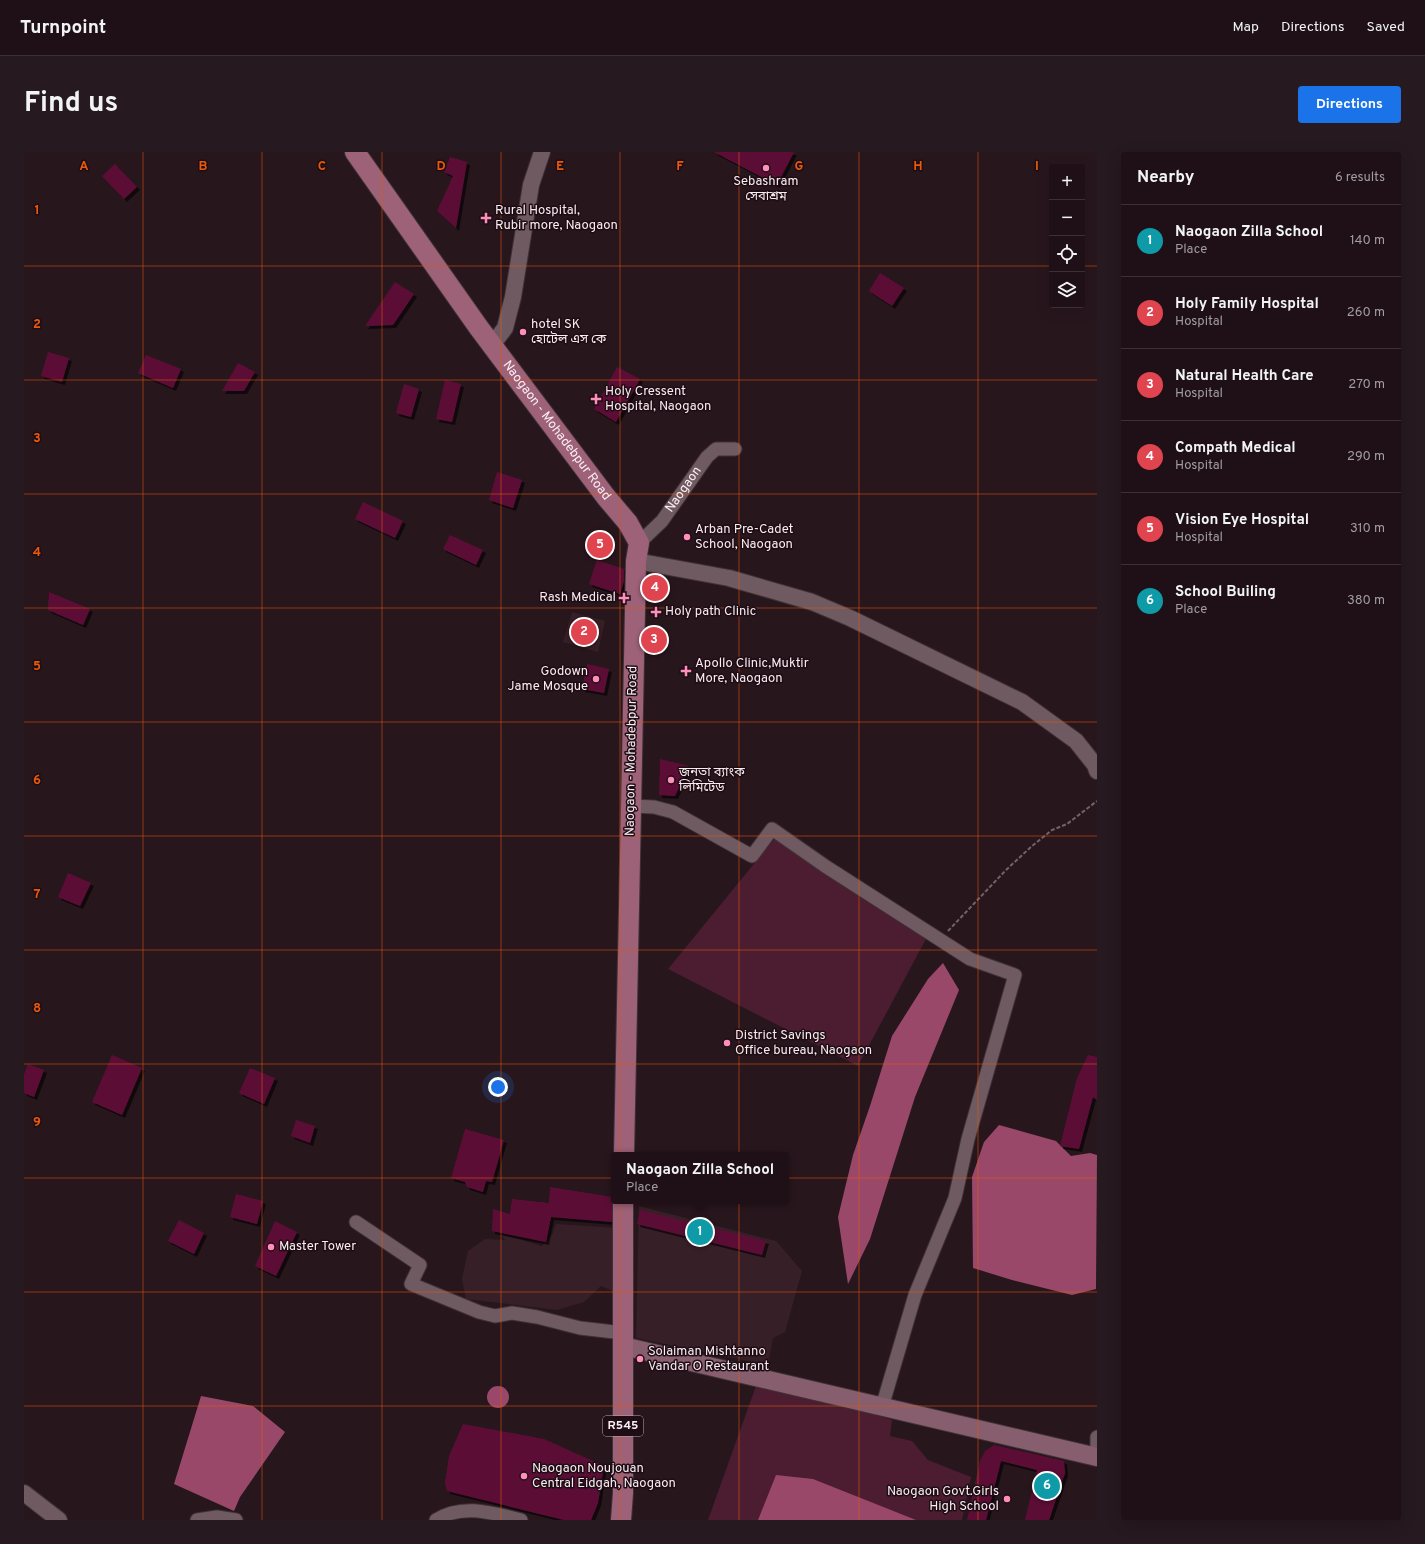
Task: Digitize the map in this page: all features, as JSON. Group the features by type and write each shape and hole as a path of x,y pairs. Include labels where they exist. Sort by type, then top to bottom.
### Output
{"main road":[{"name":"Naogaon - Mohadebpur Road","path":"355,152 492,345 606,497 628,523 637,552 624,1152"},
{"name":"R545","path":"621,1520 623,1339 622,1204"},
{"path":"623,1339 882,1407 1097,1457"}],"street":[{"path":"492,345 505,328 514,297 531,185 542,152"},
{"name":"Naogaon","path":"637,552 662,521 707,457 716,449 735,449"},
{"path":"637,552 812,602 850,618 1022,702 1076,741 1095,765 1097,771"},
{"path":"631,806 654,806 673,812 701,826 752,856 772,829 825,866 970,959 1015,975 968,1139 955,1198 915,1295 882,1407"},
{"path":"356,1222 420,1265 411,1284 495,1316 512,1313 537,1317 623,1339"},
{"path":"1097,1437 1097,1448"},
{"path":"24,1493 59,1520"},
{"path":"436,1520 455,1511 468,1510 482,1511 521,1520"},
{"path":"197,1520 217,1517 236,1520"}],"path":[{"path":"940,939 1006,870 1032,846 1052,830 1067,824 1097,801"}],"shaded area":[{"path":"572,612 605,621 598,652 563,642"},
{"path":"775,838 927,937 858,1066 668,969"},
{"path":"943,963 959,990 915,1097 870,1239 848,1284 838,1217 853,1155 892,1036 928,979"},
{"path":"999,1125 1056,1141 1071,1156 1090,1153 1097,1155 1096,1289 1072,1295 1012,1280 973,1268 972,1177 984,1142"},
{"path":"639,1206 776,1241 802,1271 785,1332 773,1338 768,1365 636,1338"},
{"path":"556,1224 617,1228 615,1292 601,1286 584,1302 557,1310 466,1299 462,1279 468,1251 485,1239 505,1240 500,1234 542,1246 552,1235"},
{"path":"498,1386 506,1389 509,1397 506,1405 498,1408 490,1405 487,1397 490,1389"},
{"path":"756,1386 848,1406 892,1420 890,1436 912,1441 928,1460 971,1477 962,1520 708,1520"},
{"path":"201,1396 253,1406 285,1432 240,1497 234,1511 174,1484"},
{"path":"776,1475 813,1479 916,1520 758,1520"}],"building":[{"name":"Sebashram সেবাশ্রম","path":"714,152 794,152 777,185"},
{"path":"450,157 467,162 456,228 437,211 453,176 444,172"},
{"path":"115,164 137,187 124,199 102,176"},
{"path":"880,273 904,288 892,306 869,291"},
{"path":"395,282 414,294 393,325 365,326"},
{"path":"48,352 69,358 62,382 41,376"},
{"path":"146,355 181,369 173,388 138,373"},
{"path":"238,363 255,372 244,391 222,391"},
{"path":"617,367 640,379 616,422 594,409"},
{"path":"445,380 461,384 452,422 436,419"},
{"path":"404,384 419,389 411,417 396,413"},
{"path":"497,472 522,480 513,508 489,500"},
{"path":"363,502 403,521 395,538 355,519"},
{"path":"450,535 483,550 476,565 443,549"},
{"path":"597,560 624,569 624,581 620,594 589,584"},
{"path":"49,592 90,609 83,625 48,610"},
{"name":"Godown Jame Mosque","path":"587,664 609,669 604,693 582,689"},
{"name":"জনতা ব্যাংক লিমিটেড","path":"660,759 689,766 675,796 659,795"},
{"path":"68,873 91,883 80,906 58,897"},
{"path":"112,1055 142,1068 122,1115 92,1102"},
{"path":"1088,1055 1097,1057 1097,1100 1093,1097 1079,1149 1060,1146 1077,1078"},
{"path":"28,1064 44,1070 34,1097 24,1093 24,1074"},
{"path":"250,1068 275,1078 264,1104 239,1093"},
{"path":"296,1120 315,1126 310,1143 291,1136"},
{"path":"465,1129 504,1140 492,1182 486,1181 483,1192 467,1187 465,1182 451,1178"},
{"path":"550,1187 611,1197 612,1222 551,1217 546,1242 492,1231 493,1209 510,1214 512,1199 549,1203"},
{"path":"236,1194 263,1201 257,1224 230,1217"},
{"path":"640,1210 766,1241 762,1255 637,1224"},
{"path":"179,1220 204,1233 194,1254 168,1241"},
{"name":"Master Tower","path":"275,1221 297,1232 276,1276 255,1266"},
{"name":"Naogaon Noujouan Central Eidgah, Naogaon","path":"463,1424 544,1439 604,1466 598,1503 591,1520 564,1520 447,1491 445,1483 449,1456"},
{"path":"994,1445 1064,1461 1065,1473 1049,1520 1025,1520 1037,1470 1001,1461 986,1520 967,1520 980,1461 985,1451"}],"place":[{"name":"Sebashram সেবাশ্রম","path":"766,168"},
{"name":"Rural Hospital, Rubir more, Naogaon","path":"486,218"},
{"name":"hotel SK হোটেল এস কে","path":"523,332"},
{"name":"Holy Cressent Hospital, Naogaon","path":"596,399"},
{"name":"Arban Pre-Cadet School, Naogaon","path":"687,537"},
{"name":"Vision Eye Hospital","path":"600,545"},
{"name":"Compath Medical","path":"655,588"},
{"name":"Rash Medical","path":"624,598"},
{"name":"Holy path Clinic","path":"656,612"},
{"name":"Holy Family Hospital","path":"584,632"},
{"name":"Natural Health Care","path":"654,640"},
{"name":"Apollo Clinic,Muktir More, Naogaon","path":"686,671"},
{"name":"Godown Jame Mosque","path":"596,679"},
{"name":"জনতা ব্যাংক লিমিটেড","path":"671,780"},
{"name":"District Savings Office bureau, Naogaon","path":"727,1043"},
{"name":"Naogaon Zilla School","path":"700,1232"},
{"name":"Master Tower","path":"271,1247"},
{"name":"Solaiman Mishtanno Vandar O Restaurant","path":"640,1359"},
{"name":"Naogaon Noujouan Central Eidgah, Naogaon","path":"524,1476"},
{"name":"School Builing","path":"1047,1486"},
{"name":"Naogaon Govt.Girls High School","path":"1007,1499"}]}
